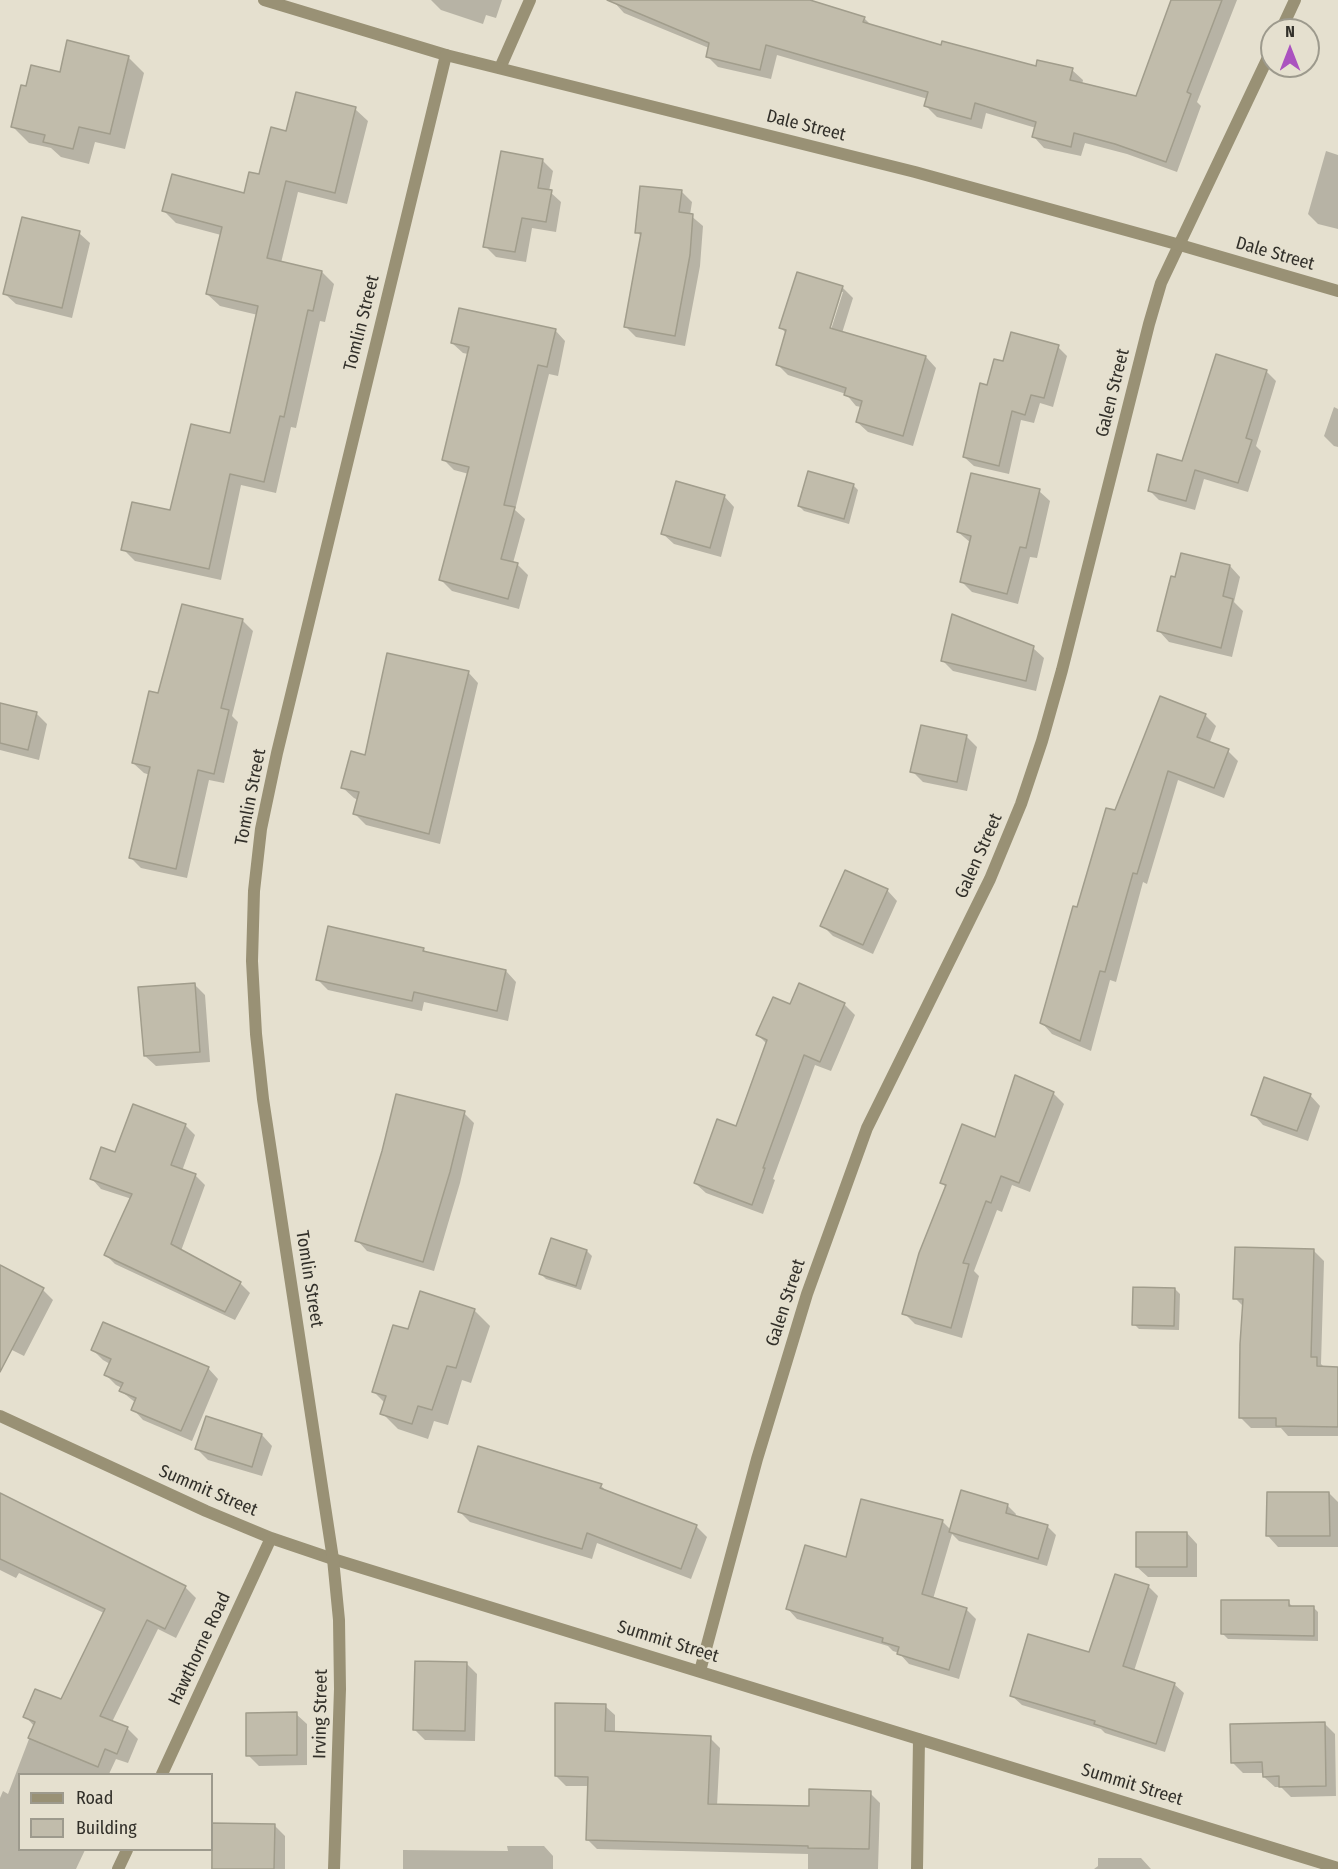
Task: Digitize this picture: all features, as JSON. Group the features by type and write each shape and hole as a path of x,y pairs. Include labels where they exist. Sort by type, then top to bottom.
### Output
{"street":[{"name":"Dale Street","path":"264,0 446,55 915,172 1338,291"},
{"path":"500,68 530,0"},
{"path":"1287,18 1295,0"},
{"name":"Tomlin Street","path":"333,1559 263,1099 256,1034 252,961 254,891 261,829 277,753 446,55"},
{"name":"Galen Street","path":"700,1671 757,1459 807,1294 867,1128 990,879 1021,804 1042,741 1161,284 1260,75"},
{"name":"Summit Street","path":"0,1416 206,1511 271,1538 333,1559 1338,1868"},
{"name":"Hawthorne Road","path":"162,1773 271,1538"},
{"name":"Irving Street","path":"333,1559 339,1620 340,1689 334,1869"},
{"path":"916,1869 919,1739"},
{"path":"118,1869 127,1851"}],"building":[{"path":"607,0 810,0 865,17 863,22 941,45 942,41 1036,66 1037,60 1073,68 1070,80 1136,96 1171,0 1222,0 1187,92 1191,94 1166,162 1115,144 1074,133 1071,147 1032,137 1036,122 975,103 971,119 924,106 928,92 766,45 760,70 706,57 709,43"},
{"path":"67,40 129,56 110,134 79,127 73,149 43,142 45,135 11,127 21,85 26,86 31,65 60,72"},
{"path":"296,92 356,107 335,193 286,181 267,258 322,271 313,311 308,310 284,417 280,416 264,482 230,474 209,569 121,550 132,502 170,510 191,424 230,433 258,306 206,294 222,227 162,211 172,174 244,193 249,172 259,174 271,127 286,131"},
{"path":"501,151 543,159 538,188 552,190 546,222 522,218 515,252 483,247"},
{"path":"640,186 682,190 679,212 693,214 690,255 675,336 624,327 641,233 635,233"},
{"path":"22,217 80,231 62,308 3,294"},
{"path":"797,272 843,286 830,328 926,356 903,436 856,422 862,401 844,395 846,388 776,365 786,330 779,328"},
{"path":"459,308 556,329 547,367 538,365 504,505 515,507 501,559 518,563 508,599 439,580 469,467 442,460 469,347 451,343"},
{"path":"1011,332 1059,345 1044,398 1031,395 1025,415 1012,411 999,466 963,457 980,383 987,385 994,359 1003,361"},
{"path":"1216,354 1267,370 1246,438 1252,440 1238,483 1195,470 1186,501 1148,491 1157,454 1182,461"},
{"path":"808,471 854,484 844,519 798,506"},
{"path":"971,473 1040,489 1026,548 1020,547 1007,594 960,582 971,536 957,532"},
{"path":"676,481 725,495 710,548 661,534"},
{"path":"1181,553 1230,565 1223,596 1233,599 1221,648 1157,631 1171,576 1175,577"},
{"path":"182,604 243,619 221,708 229,710 214,774 198,770 176,869 129,858 150,767 132,763 149,691 158,693"},
{"path":"952,614 1034,646 1026,681 941,661"},
{"path":"387,653 469,671 429,834 353,814 359,792 341,788 351,751 365,755"},
{"path":"1160,696 1206,714 1197,737 1229,749 1214,788 1168,771 1137,874 1133,873 1105,972 1100,971 1080,1041 1040,1023 1073,906 1077,907 1106,808 1115,810"},
{"path":"0,703 37,712 28,750 0,743"},
{"path":"921,725 967,735 957,782 910,772"},
{"path":"845,870 888,889 863,945 820,926"},
{"path":"328,926 506,970 497,1011 414,992 412,1001 316,980"},
{"path":"195,983 200,1052 144,1056 138,987"},
{"path":"799,983 845,1003 820,1062 804,1055 752,1205 694,1183 717,1119 736,1126 767,1040 756,1035 773,997 790,1004"},
{"path":"1015,1075 1054,1092 1019,1183 1001,1176 991,1203 986,1201 963,1263 969,1264 951,1328 902,1314 919,1253 946,1185 940,1183 962,1124 995,1137"},
{"path":"1264,1077 1311,1094 1297,1131 1251,1115"},
{"path":"396,1094 465,1111 450,1172 423,1262 355,1241 382,1151"},
{"path":"133,1104 186,1124 171,1165 196,1174 171,1244 241,1282 225,1312 104,1255 132,1194 90,1179 101,1147 115,1152"},
{"path":"551,1238 587,1250 576,1286 539,1274"},
{"path":"1235,1247 1314,1249 1311,1357 1317,1357 1317,1366 1338,1367 1338,1427 1276,1426 1276,1418 1239,1418 1243,1299 1233,1299"},
{"path":"0,1265 44,1288 0,1372"},
{"path":"1133,1287 1175,1288 1174,1326 1132,1325"},
{"path":"420,1291 475,1309 456,1368 447,1366 432,1410 418,1406 412,1424 380,1414 386,1396 372,1392 393,1325 408,1329"},
{"path":"103,1322 209,1367 181,1431 131,1410 136,1398 119,1391 123,1383 104,1375 111,1359 91,1350"},
{"path":"206,1416 262,1434 252,1467 195,1449"},
{"path":"478,1446 602,1484 600,1488 697,1525 681,1569 587,1533 582,1549 458,1512"},
{"path":"961,1490 1008,1504 1006,1513 1048,1525 1038,1559 949,1532"},
{"path":"1267,1492 1329,1492 1330,1536 1266,1536"},
{"path":"0,1493 186,1586 165,1629 147,1620 100,1716 128,1727 117,1754 105,1749 98,1767 28,1738 35,1722 23,1717 35,1689 61,1699 105,1609 0,1559"},
{"path":"861,1499 943,1520 922,1594 967,1608 949,1670 897,1654 899,1647 882,1642 883,1638 786,1609 805,1545 846,1557"},
{"path":"1136,1532 1187,1532 1187,1567 1136,1567"},
{"path":"1115,1574 1149,1585 1123,1666 1175,1683 1156,1744 1094,1724 1095,1721 1010,1696 1028,1634 1089,1652"},
{"path":"1221,1600 1289,1600 1289,1606 1314,1606 1314,1636 1221,1634"},
{"path":"415,1661 467,1662 465,1731 413,1730"},
{"path":"555,1703 606,1704 605,1731 711,1736 708,1804 809,1806 809,1789 871,1791 869,1849 586,1840 588,1777 555,1776"},
{"path":"297,1712 297,1755 246,1756 246,1713"},
{"path":"1325,1722 1326,1786 1279,1787 1279,1776 1263,1777 1262,1762 1231,1763 1230,1724"},
{"path":"213,1823 275,1824 274,1869 212,1869"}]}
